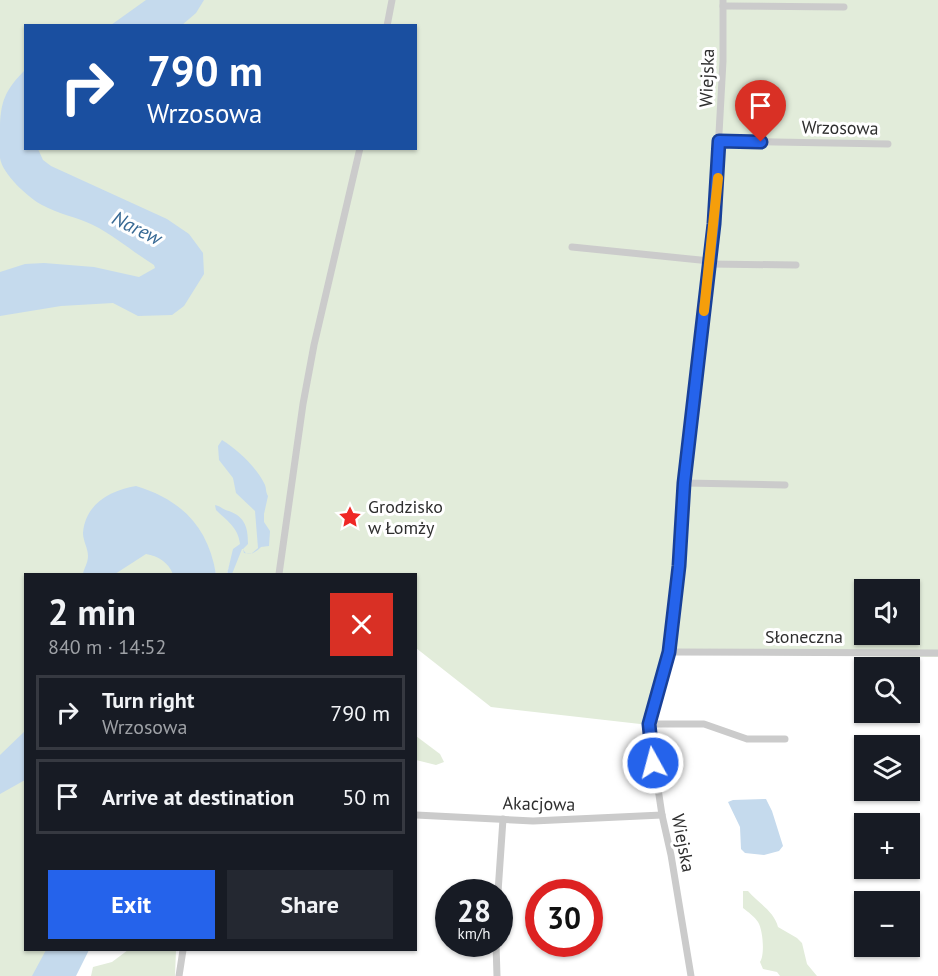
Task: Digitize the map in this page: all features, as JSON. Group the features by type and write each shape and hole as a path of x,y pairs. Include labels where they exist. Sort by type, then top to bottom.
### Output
{"street":[{"path":"387,24 392,0"},
{"path":"723,3 844,7"},
{"name":"Wiejska","path":"691,976 662,815 649,724 669,652 679,566 684,483 716,200 723,61 723,3"},
{"name":"Wrzosowa","path":"719,141 888,144"},
{"path":"279,573 312,353 360,150"},
{"path":"572,247 710,262 796,265"},
{"path":"684,483 785,485"},
{"name":"Słoneczna","path":"669,652 938,653"},
{"path":"649,724 704,724 740,738 785,739"},
{"name":"Akacjowa","path":"417,815 533,822 662,815"},
{"path":"499,879 503,819"},
{"path":"179,976 183,951"},
{"path":"496,957 497,976"}],"green space":[{"path":"0,0 938,0 938,657 666,654 649,725 491,707 417,649 417,573 232,573 232,557 227,573 216,573 207,546 209,573 24,573 24,951 57,951 44,976 0,976"},
{"path":"417,737 440,754 444,762 436,765 417,760"},
{"path":"743,891 748,891 769,912 778,927 802,943 807,964 817,976 780,976 777,972 763,969 760,962 763,942 760,926 757,920 743,908"},
{"path":"127,951 176,951 175,976 91,976 93,967 112,962"}],"water":[{"path":"146,0 204,0 196,13 183,24 112,24"},
{"name":"Narew","path":"24,71 24,150 38,150 43,160 51,166 167,219 189,234 203,253 204,274 184,306 172,315 138,316 113,303 61,306 0,316 0,272 25,264 44,263 94,267 139,277 155,268 154,265 101,229 37,202 17,185 6,171 0,158 1,112 8,90"},
{"path":"222,440 240,453 256,471 265,485 268,496 264,522 270,531 269,546 261,547 252,554 258,548 255,511 236,493 233,478 219,460 218,446"},
{"path":"136,486 167,499 190,518 207,542 216,573 172,573 162,560 146,554 117,573 83,573 88,556 83,533 89,514 101,500"},
{"path":"215,505 239,516 244,523 248,544 242,549 232,573 227,573 233,549 240,544 239,538 228,521 216,510"},
{"path":"24,732 24,781 0,794 0,755"},
{"path":"766,799 783,846 779,851 764,855 745,853 741,849 740,827 728,802"},
{"path":"45,951 88,951 76,976 32,976"}],"slow traffic":[{"path":"704,311 718,178"}],"place":[{"name":"Grodzisko w Łomży","path":"350,517"}],"route":[{"path":"653,763 649,724 669,652 679,566 684,483 714,224 719,141 761,142"}]}
